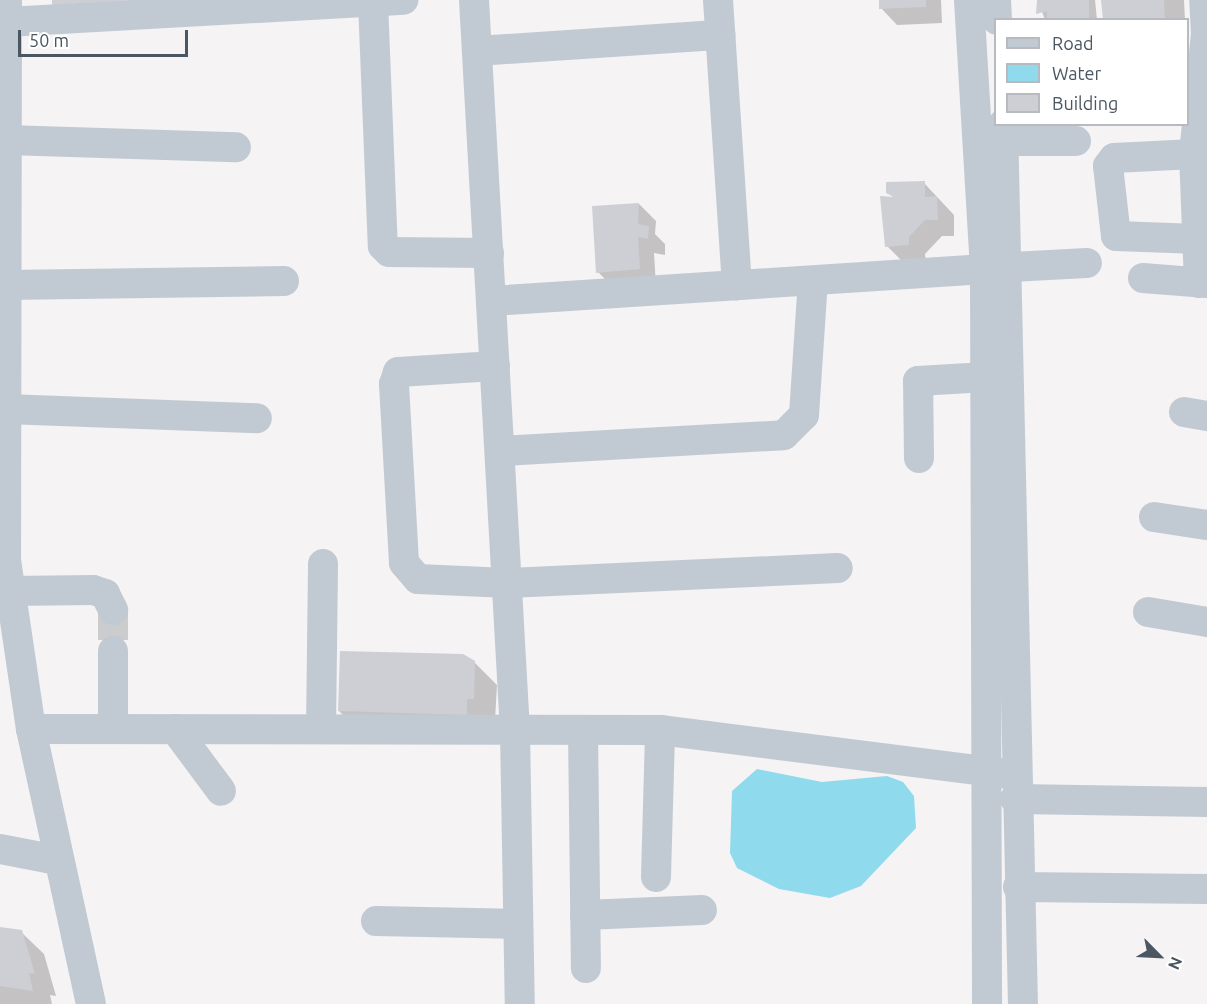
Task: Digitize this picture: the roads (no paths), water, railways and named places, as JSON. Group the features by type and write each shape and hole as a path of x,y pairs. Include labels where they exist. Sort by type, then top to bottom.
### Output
{"street":[{"path":"91,1004 19,713 10,591 3,369 7,140 3,78 7,11 403,0"},
{"path":"474,0 515,731 520,1004"},
{"path":"718,0 737,285"},
{"path":"969,0 998,268 986,377 1006,782 1018,887 1023,1004"},
{"path":"996,0 997,18"},
{"path":"1143,278 1203,283 1201,223 1194,154 1206,34 1204,0"},
{"path":"373,2 382,246 389,252 489,253"},
{"path":"477,51 720,35"},
{"path":"987,1004 1006,782 998,268 1003,133 1076,141"},
{"path":"7,140 236,147"},
{"path":"1194,154 1114,158 1108,166 1116,236 1201,223"},
{"path":"492,301 1088,263"},
{"path":"6,285 284,281"},
{"path":"501,451 784,435 804,415 813,281"},
{"path":"495,366 398,372 394,384 404,563 418,579 508,583 838,568"},
{"path":"919,458 918,381 986,377"},
{"path":"6,409 256,418"},
{"path":"1154,517 1207,525"},
{"path":"321,729 323,564"},
{"path":"10,591 93,590 105,594 113,610"},
{"path":"1148,612 1207,622"},
{"path":"113,651 113,729"},
{"path":"19,713 113,729 660,730 1006,782 1207,802"},
{"path":"175,729 221,791"},
{"path":"583,730 586,968"},
{"path":"656,877 660,730"},
{"path":"0,849 57,860"},
{"path":"1018,887 1207,889"},
{"path":"585,915 702,910"},
{"path":"376,921 518,924"}],"water":[{"path":"757,769 822,782 887,776 903,782 914,796 916,828 861,886 830,898 779,889 737,868 730,853 732,791"}],"tunnel":[{"path":"113,610 113,651"}]}
